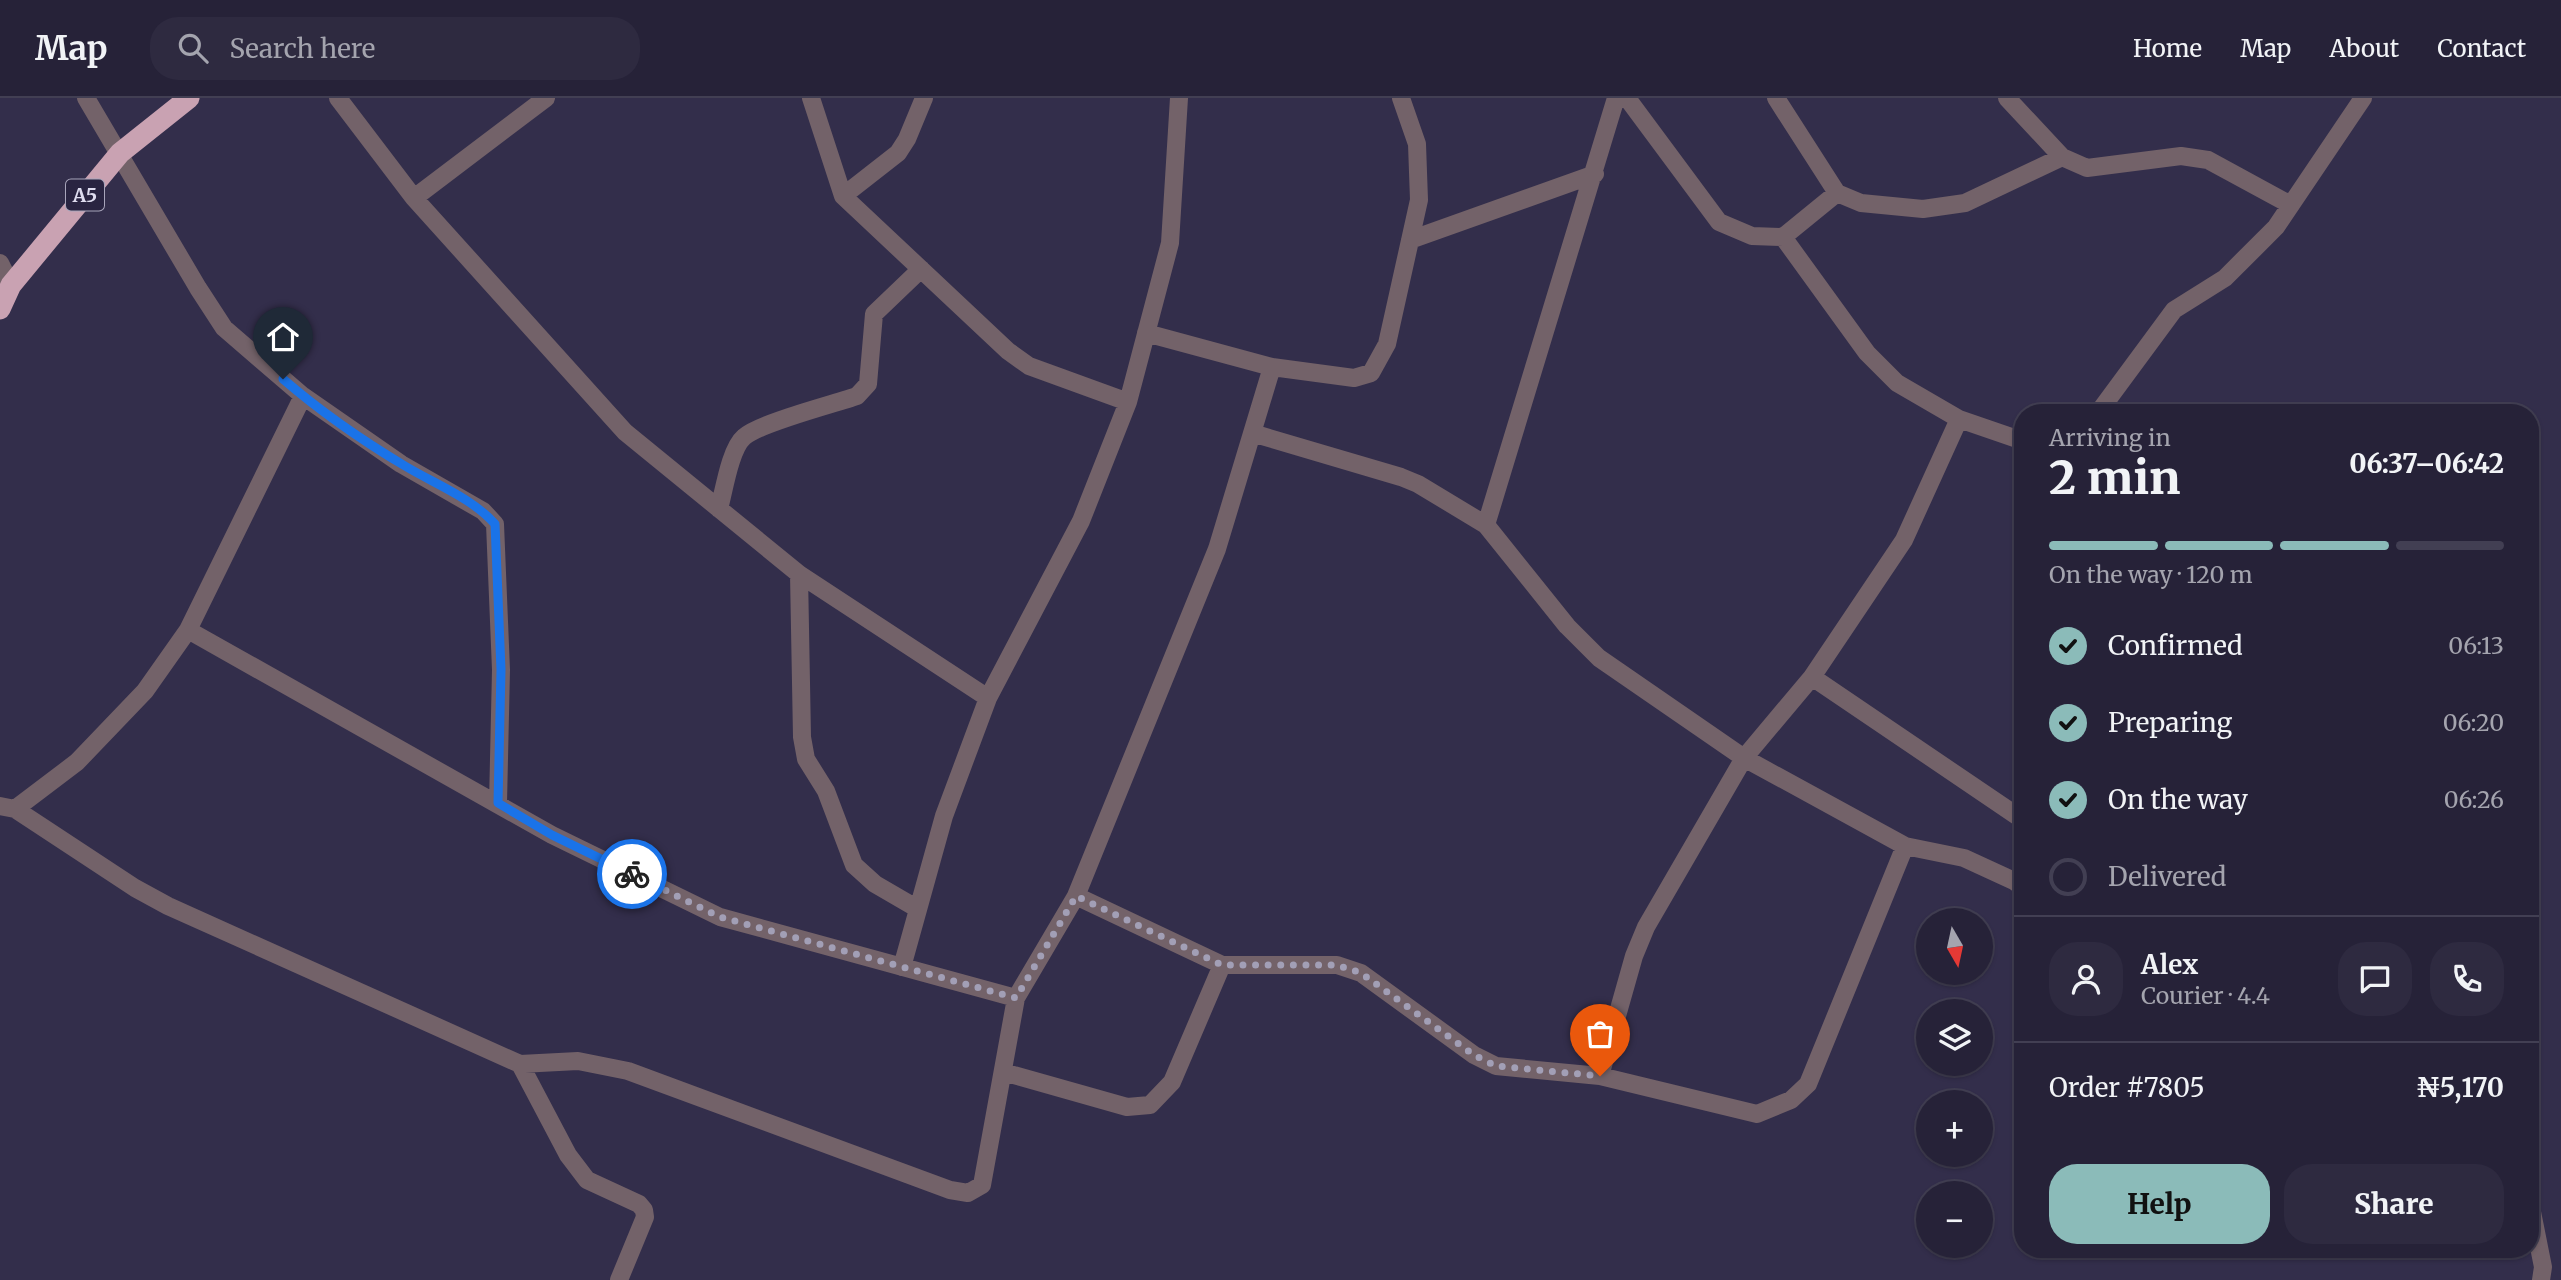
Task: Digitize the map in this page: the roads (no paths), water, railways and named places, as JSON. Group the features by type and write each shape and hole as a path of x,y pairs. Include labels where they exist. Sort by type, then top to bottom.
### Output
{"highway":[{"name":"A5","path":"0,309 11,285 120,153 189,98"}],"street":[{"path":"86,98 224,328 303,396 401,464 483,511 495,524 501,670 498,803"},
{"path":"338,98 414,198 625,432 799,574 988,698"},
{"path":"414,198 545,98"},
{"path":"811,98 843,196 1008,351 1029,366 1128,402"},
{"path":"843,196 898,153 907,139 924,98"},
{"path":"902,967 944,816 988,698 1081,521 1128,402 1170,243 1179,98"},
{"path":"1146,333 1272,366 1354,378 1371,373 1387,344 1419,200 1417,144 1401,98"},
{"path":"1486,525 1616,98"},
{"path":"1627,98 1719,222 1752,236 1783,237 1837,192"},
{"path":"1776,98 1837,192 1861,203 1923,209 1965,203 2062,157"},
{"path":"2007,98 2062,157 2087,168 2181,156 2208,160 2291,205"},
{"path":"2105,404 2174,310 2225,278 2276,227 2363,98"},
{"path":"1410,240 1595,174"},
{"path":"1783,237 1867,354 1897,383 1959,419 2014,438"},
{"path":"0,263 11,285"},
{"path":"719,509 736,449 744,437 762,427 857,396 868,384 874,314 921,269"},
{"path":"303,396 188,630 145,691 77,762 8,807 168,906 520,1064 578,1061 628,1071 937,1186 968,1193 982,1185 1016,998 1076,896 1217,549 1272,366"},
{"path":"1600,1076 1634,956 1646,927 1744,758 1812,677 1904,540 1959,419"},
{"path":"1252,433 1418,484 1486,525 1567,626 1599,658 1744,758 1905,846 1964,858 2014,881"},
{"path":"799,574 802,737 806,759 826,791 854,864 875,884 918,909"},
{"path":"188,630 552,835 720,917 1016,998"},
{"path":"1812,677 2014,814"},
{"path":"1076,896 1222,965 1337,965 1361,973 1474,1055 1496,1066 1600,1076 1757,1114 1791,1100 1808,1084 1905,846"},
{"path":"1003,1072 1127,1107 1150,1105 1172,1082 1222,965"},
{"path":"520,1064 568,1155 587,1180 639,1203 644,1210 645,1217 619,1280"},
{"path":"2539,1247 2543,1267 2541,1280"}]}
